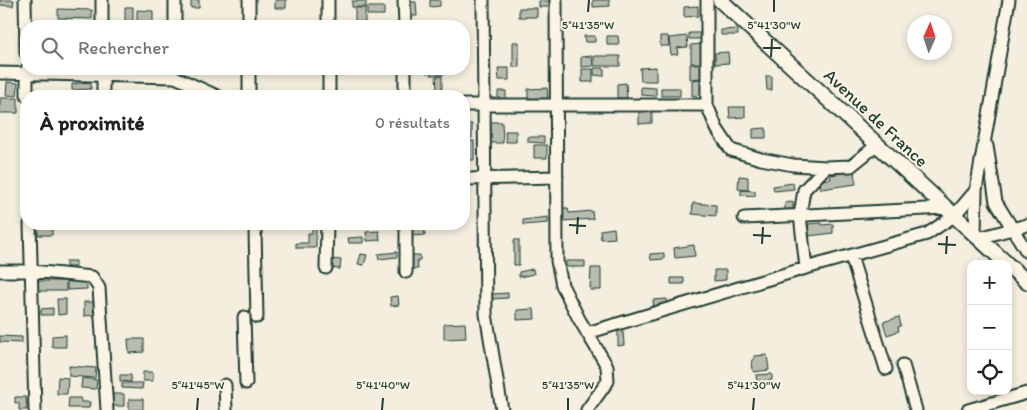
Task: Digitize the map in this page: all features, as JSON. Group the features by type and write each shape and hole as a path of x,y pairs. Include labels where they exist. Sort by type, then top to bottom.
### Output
{"main road":[{"name":"Avenue de France","path":"720,0 1004,260"},
{"name":"Avenue de France","path":"1012,268 1027,282"}],"street":[{"path":"25,0 25,20"},
{"path":"102,0 102,20"},
{"path":"174,0 175,20"},
{"path":"249,0 249,20"},
{"path":"328,0 328,20"},
{"path":"404,0 404,20"},
{"path":"483,0 486,314 502,410"},
{"path":"556,0 557,261 562,285 607,366 608,381 587,410"},
{"path":"707,0 708,105 717,129 731,150 761,159 793,165 826,167 852,166 877,145"},
{"path":"1009,0 976,190 977,236 1027,225"},
{"path":"0,73 20,72"},
{"path":"27,75 27,90"},
{"path":"103,75 103,90"},
{"path":"179,75 206,90"},
{"path":"249,75 249,90"},
{"path":"329,75 329,90"},
{"path":"405,75 405,90"},
{"path":"470,105 708,105"},
{"path":"986,133 996,202 1027,252"},
{"path":"806,268 800,215 804,190 826,167"},
{"path":"470,179 557,177"},
{"path":"587,333 927,234 976,190"},
{"path":"744,218 950,212"},
{"path":"30,230 35,410"},
{"path":"326,268 327,230"},
{"path":"406,230 406,272"},
{"path":"255,231 258,317"},
{"path":"851,256 886,370"},
{"path":"0,271 32,271 92,277 99,288 107,410"},
{"path":"244,317 246,383"},
{"path":"903,364 916,410"},
{"path":"226,385 226,410"},
{"path":"968,410 1027,393"}],"building":[{"path":"0,0 14,0 13,6 0,5"},
{"path":"191,0 199,0 199,8 191,8"},
{"path":"275,0 286,0 286,8 275,8"},
{"path":"430,0 440,0 440,6 430,7"},
{"path":"593,0 609,0 610,6 593,7"},
{"path":"352,1 366,1 366,7 352,7"},
{"path":"539,1 550,1 551,7 539,7"},
{"path":"410,2 416,2 417,16 411,16"},
{"path":"698,6 698,16 684,17 684,7"},
{"path":"125,7 133,7 133,20 125,20"},
{"path":"367,7 384,7 384,15 367,15"},
{"path":"355,8 365,8 365,20 355,20"},
{"path":"519,8 537,8 537,17 519,17"},
{"path":"58,9 92,10 92,19 58,18"},
{"path":"137,10 153,11 153,20 137,20"},
{"path":"738,29 738,35 721,35 721,30"},
{"path":"689,33 704,33 704,39 689,39"},
{"path":"584,36 595,36 595,42 585,42"},
{"path":"607,36 618,36 619,45 607,45"},
{"path":"660,36 668,36 669,46 660,46"},
{"path":"687,36 688,47 677,48 678,54 671,55 669,38"},
{"path":"513,42 519,42 519,67 513,67"},
{"path":"701,44 702,63 691,63 691,45"},
{"path":"728,52 729,63 715,64 715,53"},
{"path":"592,56 593,66 581,67 581,57"},
{"path":"594,56 620,56 620,66 594,66"},
{"path":"690,64 701,64 701,78 690,79"},
{"path":"656,67 656,81 641,81 640,68"},
{"path":"498,68 509,68 509,80 499,80"},
{"path":"594,68 604,68 604,76 594,75"},
{"path":"582,69 593,69 593,82 582,82"},
{"path":"436,76 442,76 442,90 426,90 437,89"},
{"path":"766,76 772,76 772,90 767,90"},
{"path":"701,79 701,95 692,96 692,80"},
{"path":"7,82 18,83 17,96 6,95"},
{"path":"91,82 91,89 72,90 72,84"},
{"path":"626,83 627,98 617,98 617,84"},
{"path":"641,87 656,88 656,96 641,95"},
{"path":"547,88 548,99 528,99 528,89"},
{"path":"661,88 680,88 680,96 661,96"},
{"path":"498,91 506,91 506,99 498,100"},
{"path":"0,98 18,98 18,113 0,113"},
{"path":"729,107 745,107 745,117 730,118"},
{"path":"652,108 652,123 639,124 639,109"},
{"path":"487,122 502,122 503,143 487,143"},
{"path":"470,124 472,124 472,138 470,138"},
{"path":"766,128 766,138 753,138 753,129"},
{"path":"505,131 516,131 516,142 506,142"},
{"path":"528,137 544,137 544,143 528,142"},
{"path":"470,141 474,141 474,160 470,160"},
{"path":"534,145 547,145 547,158 534,158"},
{"path":"854,171 856,184 821,189 820,180 831,179 830,175"},
{"path":"739,176 748,177 748,190 738,189"},
{"path":"793,183 794,189 774,191 773,186"},
{"path":"741,190 755,191 755,196 741,195"},
{"path":"793,202 793,211 785,211 785,203"},
{"path":"693,203 716,205 716,216 692,214"},
{"path":"561,208 568,208 569,213 592,211 593,219 562,221"},
{"path":"548,217 548,223 523,225 523,220"},
{"path":"822,223 822,225 833,224 833,233 809,236 808,224"},
{"path":"614,228 615,238 601,239 600,230"},
{"path":"38,230 52,230 52,235 38,235"},
{"path":"312,230 316,230 316,248 296,248 296,243 308,243 308,233 312,233"},
{"path":"411,230 424,230 425,235 412,236"},
{"path":"379,231 380,240 367,241 366,232"},
{"path":"363,237 363,243 349,243 348,238"},
{"path":"514,240 519,240 519,265 514,265"},
{"path":"694,245 695,256 675,258 674,248"},
{"path":"397,252 397,257 379,259 378,254"},
{"path":"664,253 664,259 651,260 650,254"},
{"path":"361,254 367,255 364,265 358,264"},
{"path":"412,255 420,255 420,260 417,260 418,269 412,269"},
{"path":"331,259 341,260 340,269 330,268"},
{"path":"66,261 76,261 76,267 66,267"},
{"path":"566,261 585,261 585,267 566,267"},
{"path":"591,268 601,268 601,290 590,290"},
{"path":"533,269 534,274 519,277 519,272"},
{"path":"714,270 726,270 726,280 714,281"},
{"path":"671,278 684,278 684,284 671,284"},
{"path":"67,280 87,280 87,289 67,290"},
{"path":"35,281 66,281 66,291 35,291"},
{"path":"508,293 508,298 492,299 492,294"},
{"path":"398,296 399,305 391,306 390,297"},
{"path":"57,299 66,299 66,314 58,315"},
{"path":"667,299 667,308 654,309 653,300"},
{"path":"84,302 94,302 95,315 84,316"},
{"path":"53,308 53,315 41,315 41,309"},
{"path":"534,309 535,319 517,320 517,310"},
{"path":"899,317 901,326 898,327 899,331 887,335 883,322"},
{"path":"465,323 466,338 444,339 444,324"},
{"path":"618,331 623,331 624,345 618,346"},
{"path":"66,335 66,347 52,347 52,336"},
{"path":"0,336 22,337 22,343 0,342"},
{"path":"128,339 144,339 144,352 129,353"},
{"path":"767,355 769,370 753,372 752,360 754,360 754,356"},
{"path":"69,366 96,368 95,378 69,376"},
{"path":"143,372 153,372 153,381 143,381"},
{"path":"772,374 772,380 757,382 756,375"},
{"path":"120,375 131,375 131,382 120,381"},
{"path":"58,377 68,378 67,394 57,394"},
{"path":"82,378 97,380 96,389 81,388"},
{"path":"122,383 143,383 142,389 122,388"},
{"path":"113,394 124,394 124,406 112,406"},
{"path":"15,397 26,397 27,410 19,410 19,403 15,403"},
{"path":"69,398 81,398 81,402 90,402 89,408 68,408"},
{"path":"129,399 143,399 143,410 129,410"}]}
